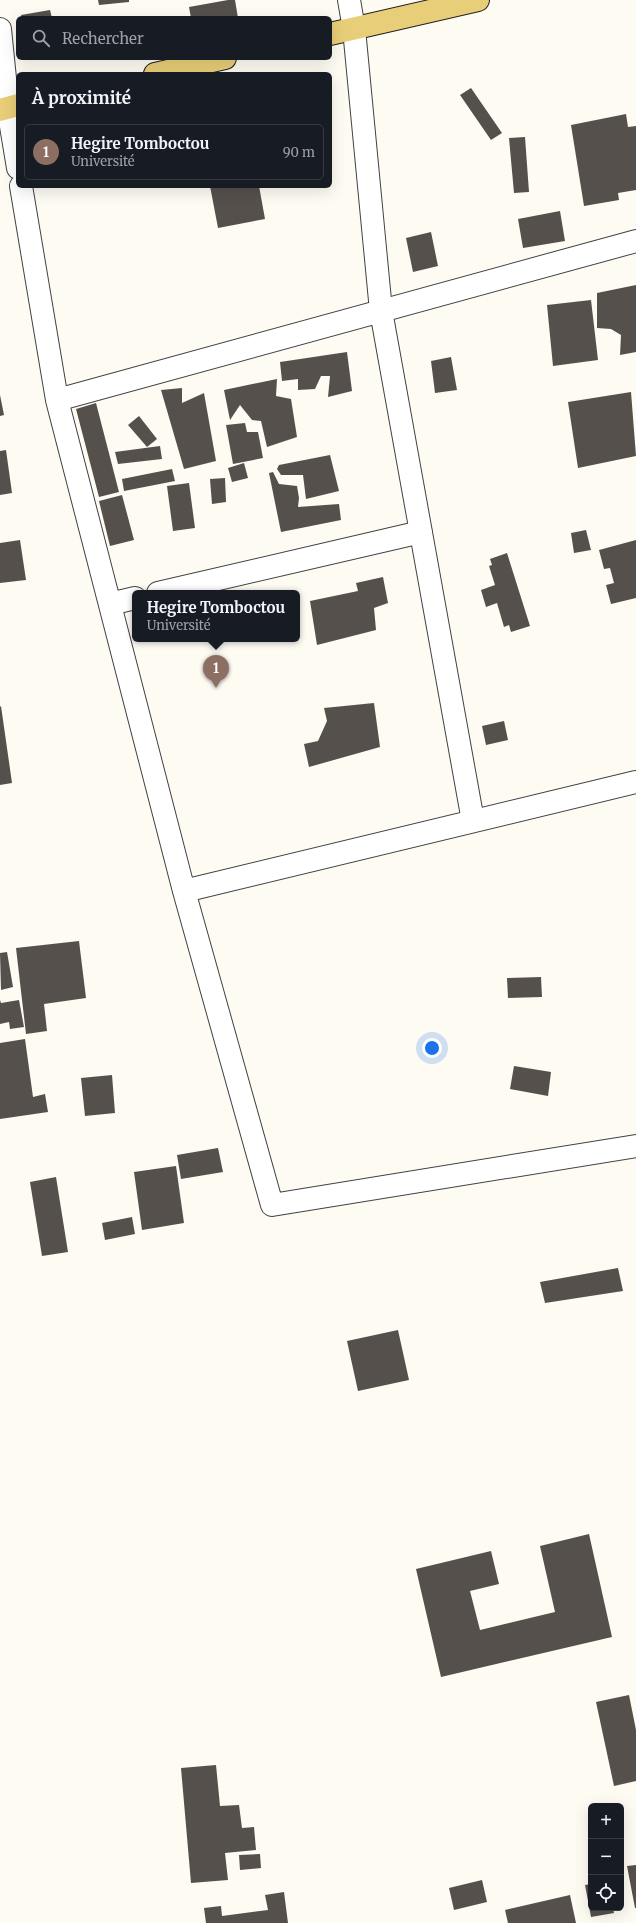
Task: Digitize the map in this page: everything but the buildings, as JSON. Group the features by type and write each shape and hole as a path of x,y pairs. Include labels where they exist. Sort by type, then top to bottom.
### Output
{"main road":[{"path":"332,34 478,0"},
{"path":"164,72 216,60"}],"street":[{"path":"349,0 354,29 381,311 473,821"},
{"path":"0,29 16,155"},
{"path":"21,188 57,400 184,891 272,1205 636,1146"},
{"path":"57,400 636,241"},
{"path":"171,590 421,532"},
{"path":"110,604 132,599"},
{"path":"184,891 636,782"}],"place":[{"name":"Hegire Tomboctou","path":"216,688"}]}
